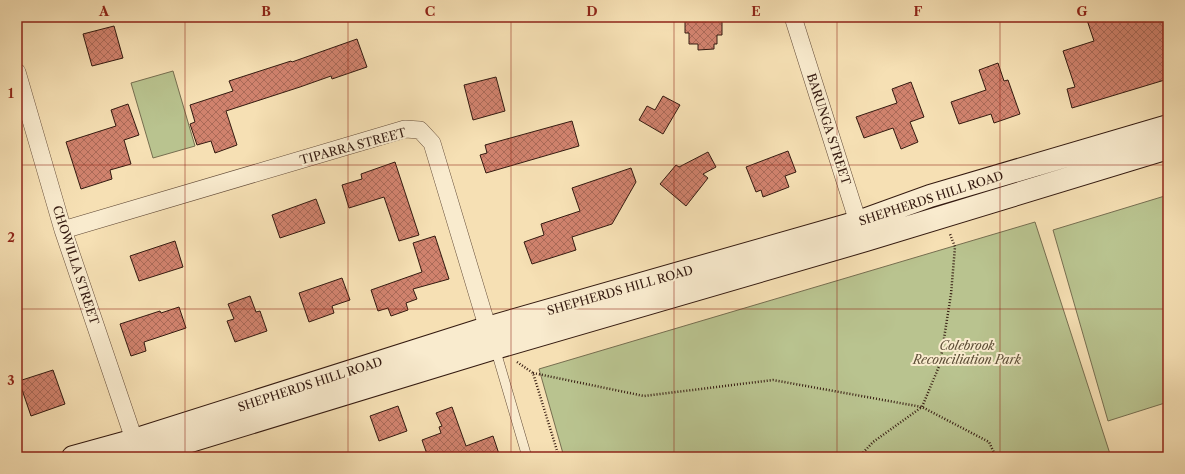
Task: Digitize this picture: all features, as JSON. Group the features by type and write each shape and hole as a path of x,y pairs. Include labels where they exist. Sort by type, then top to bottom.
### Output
{"main road":[{"name":"SHEPHERDS HILL ROAD","path":"73,457 137,451 495,348 862,231 930,196 1168,126"},
{"name":"SHEPHERDS HILL ROAD","path":"137,451 487,328 862,231 941,216 1168,148"}],"street":[{"name":"BARUNGA STREET","path":"793,17 862,231"},
{"name":"CHOWILLA STREET","path":"17,72 64,230 137,451"},
{"name":"TIPARRA STREET","path":"64,230 405,129 420,130 432,143 487,328 495,348"}],"lane":[{"path":"495,348 527,457"}],"path":[{"path":"859,457 873,442 922,407 940,364 951,294 955,247 941,216"},
{"path":"495,348 533,373 644,396 773,380 922,407 989,442 996,457"},
{"path":"533,373 559,457"}],"green space":[{"path":"173,71 195,146 153,158 131,83"},
{"path":"1168,195 1168,402 1108,421 1053,230"},
{"name":"Colebrook Reconciliation Park","path":"1035,222 1111,457 564,457 539,369"}],"building":[{"path":"685,17 722,17 722,35 717,35 717,44 714,44 714,49 698,50 698,44 689,44 689,33 685,33"},
{"path":"1086,17 1165,17 1168,27 1168,79 1072,108 1067,89 1075,87 1063,51 1094,41"},
{"path":"114,26 123,58 92,66 83,34"},
{"path":"357,39 367,67 332,79 331,76 226,111 237,145 215,153 211,141 197,145 190,124 195,122 190,105 233,91 229,81 291,61 292,62"},
{"path":"998,63 1004,81 1008,80 1020,114 994,123 991,114 959,124 951,102 986,90 979,70"},
{"path":"496,77 505,111 473,120 464,85"},
{"path":"911,82 924,117 910,122 918,142 901,149 893,128 864,138 856,117 897,103 892,89"},
{"path":"663,96 680,105 663,134 639,120 647,106 655,110"},
{"path":"128,104 139,135 124,140 131,164 110,170 112,179 81,189 66,142 116,126 111,110"},
{"path":"572,121 579,146 486,173 480,155 487,153 485,145"},
{"path":"788,151 796,172 785,176 789,187 763,197 761,190 756,192 746,167"},
{"path":"708,152 716,167 703,174 708,178 686,206 660,184 676,165 679,167"},
{"path":"395,162 419,235 399,241 384,197 349,208 342,185 362,179 361,174"},
{"path":"631,168 636,182 612,224 572,237 576,250 532,264 524,242 544,235 541,224 580,211 572,188"},
{"path":"316,199 325,223 280,238 272,215"},
{"path":"435,236 449,279 413,289 417,299 406,303 408,310 391,316 388,308 378,311 371,290 422,272 413,243"},
{"path":"175,241 183,267 139,281 130,256"},
{"path":"342,278 350,300 332,306 334,313 309,322 299,293"},
{"path":"250,296 256,312 260,311 267,331 235,342 227,321 234,319 228,304"},
{"path":"179,307 186,328 144,342 146,351 131,356 120,324 160,311 161,313"},
{"path":"53,370 65,404 31,416 19,381"},
{"path":"398,406 407,431 379,441 370,416"},
{"path":"452,407 466,446 493,436 500,457 428,457 422,440 441,433 439,427 442,426 436,413"}]}
